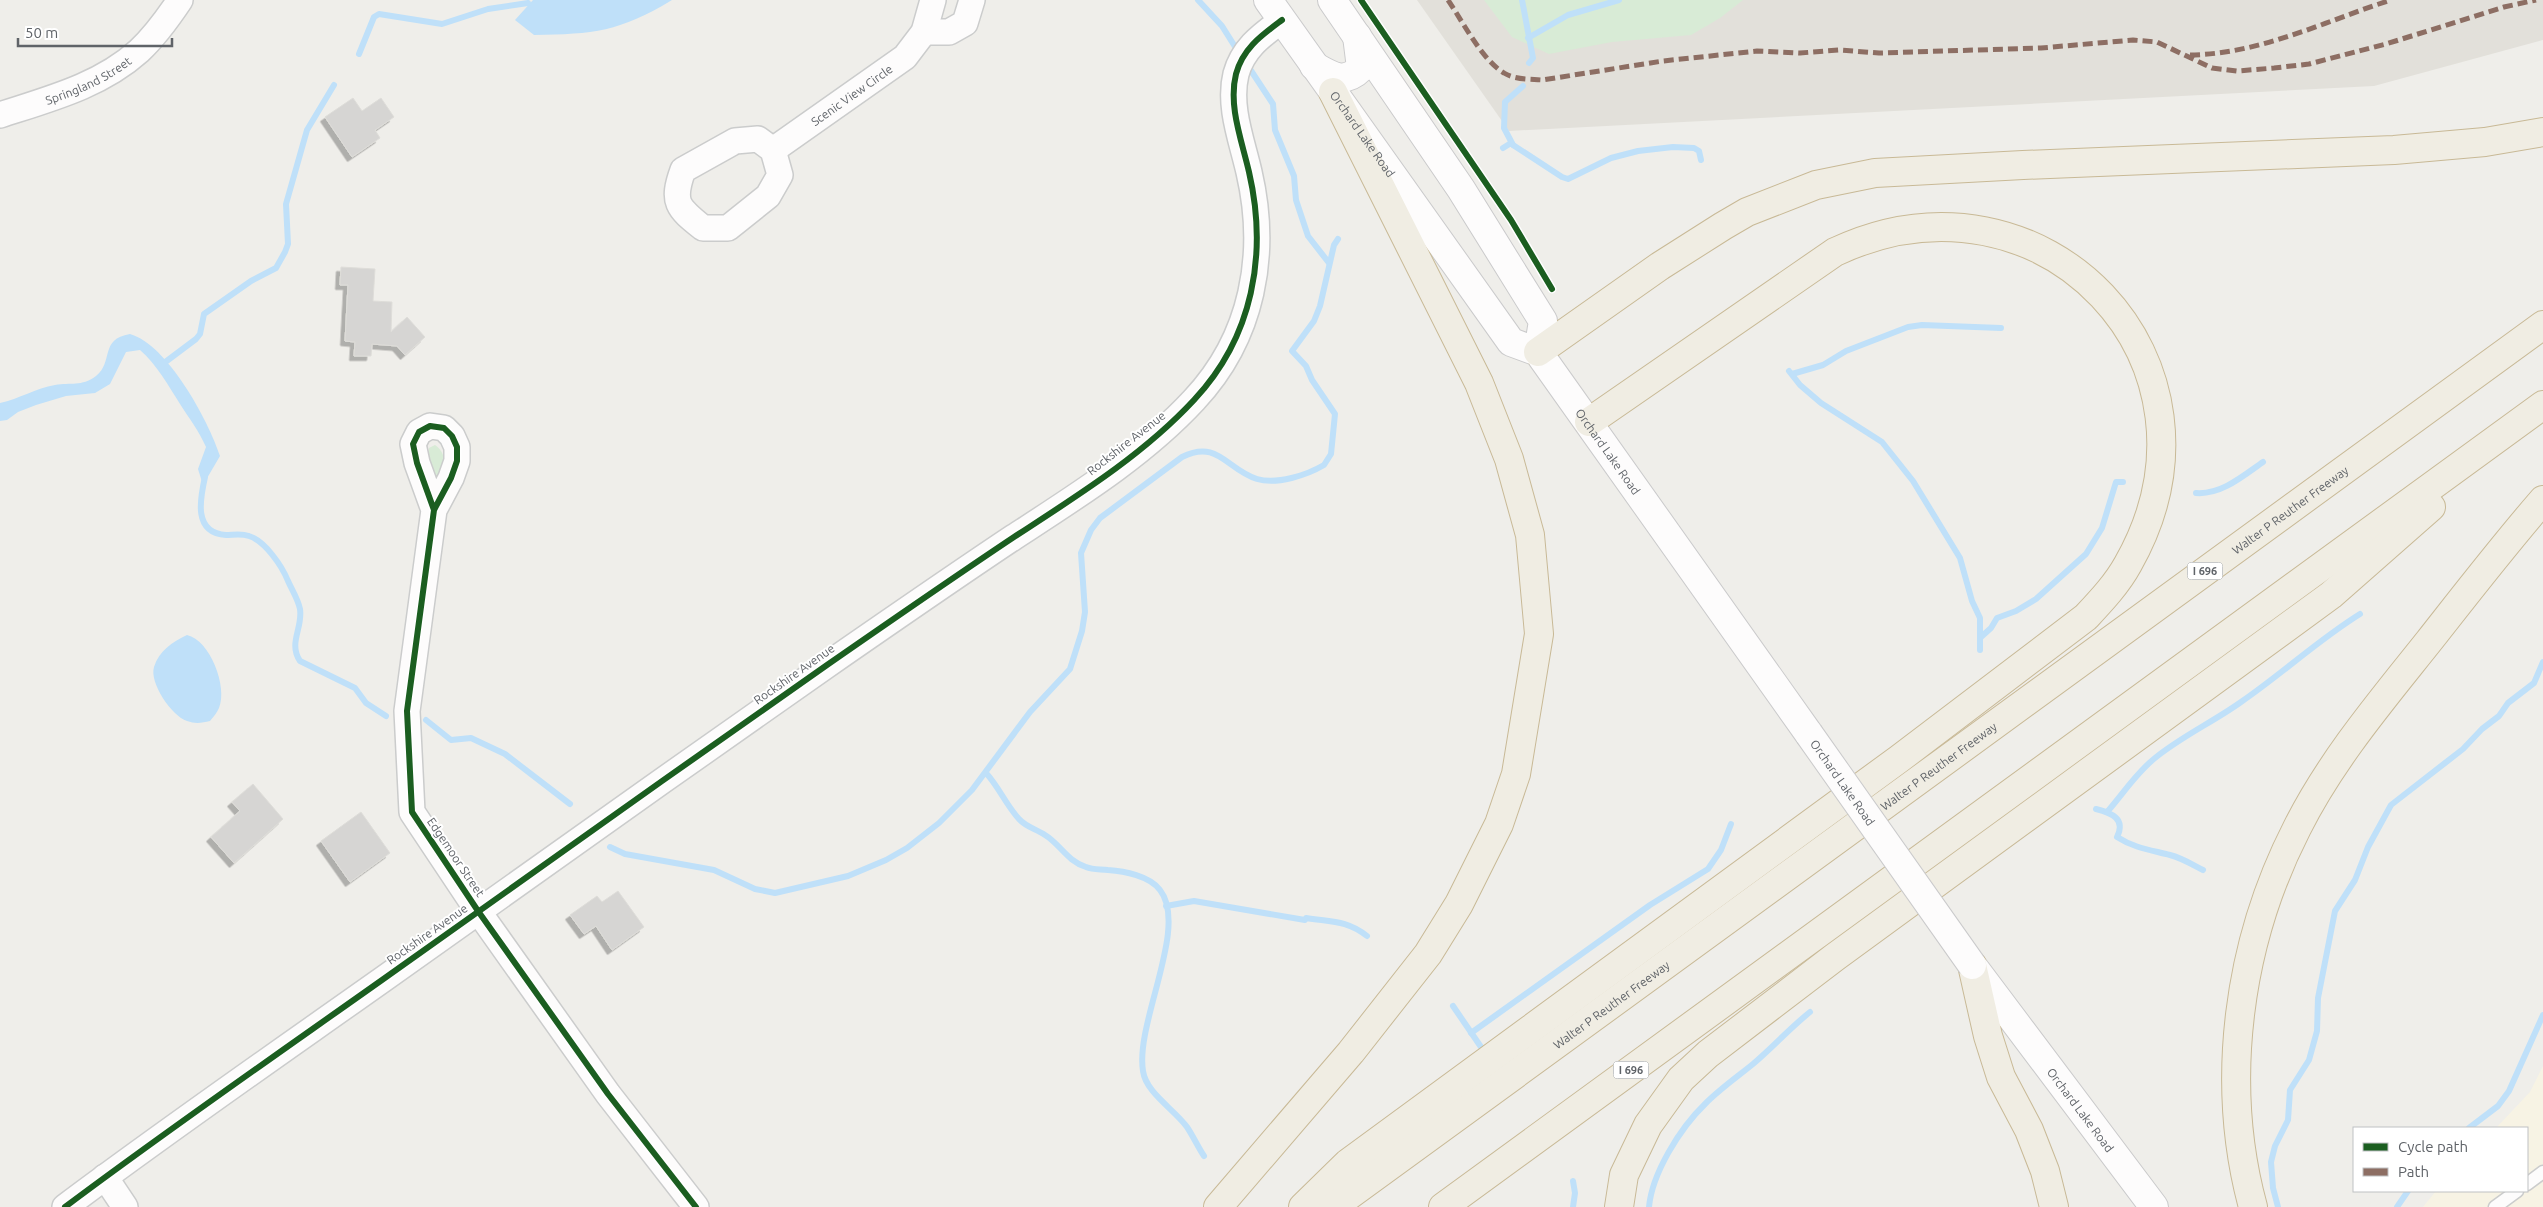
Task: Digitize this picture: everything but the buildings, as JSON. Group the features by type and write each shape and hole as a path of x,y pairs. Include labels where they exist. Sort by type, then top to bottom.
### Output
{"highway":[{"path":"1218,1207 1351,1052 1428,954 1459,904 1495,832 1516,774 1539,634 1530,535 1509,460 1479,383 1333,92"},
{"path":"1538,352 1660,266 1723,226 1747,212 1816,185 1895,172 2394,150 2485,142 2543,132"},
{"path":"1302,1207 1348,1163 1884,770 2086,617 2110,592 2128,565 2143,535 2152,508 2160,459 2159,406 2148,371 2133,337 2110,304 2086,279 2055,256 2006,236 1982,229 1954,226 1896,230 1854,243 1835,252 1589,422"},
{"name":"Walter P Reuther Freeway","path":"1333,1207 2543,325"},
{"path":"1619,1207 1624,1175 1648,1125 1681,1079 1708,1054 1835,957 2331,594 2543,407"},
{"name":"I 696","path":"1443,1207 2543,407"},
{"path":"2252,1207 2241,1142 2237,1104 2236,1040 2249,957 2277,871 2321,785 2354,738 2406,669 2543,500"},
{"path":"1972,965 1988,1036 2001,1077 2036,1146 2045,1171 2054,1207"}],"main road":[{"path":"1332,0 1461,189 1543,321 1538,352"},
{"name":"Orchard Lake Road","path":"1275,10 1511,342 1538,352 1972,965 2154,1207"},
{"path":"1314,66 1341,78 1353,76 1361,68 1357,36"}],"street":[{"name":"Springland Street","path":"0,115 72,91 103,76 139,51 163,24 180,0"},
{"name":"Scenic View Circle","path":"773,150 904,57 924,32 933,0"},
{"path":"924,32 948,32 965,23 972,0"},
{"name":"Rockshire Avenue","path":"65,1207 478,911 820,670 1118,466 1166,429 1197,397 1220,368 1237,339 1247,310 1254,278 1257,251 1254,199 1236,116 1235,76 1242,58 1275,10"},
{"name":"Edgemoor Street","path":"434,510 407,711 412,812 478,911 608,1094 696,1207"},
{"path":"105,1177 125,1207"}],"lane":[{"path":"2528,1183 2543,1172"},
{"path":"2495,1207 2516,1192"}],"shaded area":[{"path":"1417,0 2543,0 2543,40 2374,86 1509,131"},
{"path":"2543,1066 2543,1207 2423,1207 2435,1192 2528,1192 2528,1127 2497,1127 2530,1092"}],"green space":[{"path":"1484,0 1743,0 1720,18 1691,35 1612,42 1549,54 1512,37"},
{"path":"435,445 443,454 445,466 439,490 427,461 429,448"}],"water":[{"path":"533,0 672,0 637,19 606,29 573,34 534,35 515,20"},
{"path":"130,334 144,341 158,352 172,368 185,386 206,424 220,456 203,485 198,469 206,447 162,376 140,350 126,352 110,384 95,393 66,396 36,405 18,412 7,420 0,421 0,403 48,386 86,382 96,376 105,364 110,346 114,341"},
{"path":"187,635 195,639 210,655 219,677 221,688 218,710 210,721 201,723 187,721 175,713 158,690 153,674 159,656 171,644"}],"waterway":[{"path":"1198,0 1222,26 1239,53"},
{"path":"1522,0 1533,58 1529,63"},
{"path":"1528,38 1568,15 1619,0"},
{"path":"359,54 374,17 379,14 442,24 488,9 528,3"},
{"path":"1246,63 1273,104 1275,130 1294,176 1296,200 1308,236 1329,263"},
{"path":"164,363 196,339 200,334 204,314 251,281 276,268 288,244 286,204 307,130 334,85"},
{"path":"1523,86 1505,102 1504,128 1513,145 1562,177 1568,179 1611,158 1638,151 1673,147 1694,148 1699,151 1701,160"},
{"path":"1503,148 1511,143 1513,145"},
{"path":"610,847 625,854 714,870 755,889 775,893 848,876 886,860 907,848 939,823 972,790 1030,712 1070,669 1082,631 1085,612 1081,553 1091,530 1100,518 1182,457 1194,452 1205,451 1213,453 1246,474 1265,481 1292,478 1324,465 1331,454 1335,414 1312,380 1306,366 1292,351 1314,321 1320,306 1334,245 1338,239"},
{"path":"1792,374 1823,365 1846,351 1908,327 1922,325 2001,328"},
{"path":"1789,371 1800,385 1821,403 1882,442 1913,481 1960,558 1972,601 1980,618 1980,650"},
{"path":"2196,493 2205,493 2223,488 2263,462"},
{"path":"205,477 201,514 208,528 215,533 243,535 255,539 267,548 285,575 300,609 300,623 295,648 300,661 355,688 366,703 386,716"},
{"path":"1981,637 1991,628 1997,618 2016,611 2036,599 2086,554 2102,528 2116,482 2123,482"},
{"path":"2107,812 2136,777 2155,758 2241,702 2329,635 2360,614"},
{"path":"2278,1207 2273,1188 2271,1162 2275,1146 2288,1120 2290,1090 2309,1060 2317,1031 2318,998 2335,911 2355,880 2368,847 2391,805 2463,749 2482,729 2499,716 2508,703 2534,683 2543,662"},
{"path":"426,720 451,740 471,738 505,754 570,804"},
{"path":"986,773 1019,819 1050,839 1074,861 1091,869 1136,875 1150,881 1160,890 1167,906 1168,927 1165,951 1146,1028 1143,1071 1149,1086 1182,1120 1204,1156"},
{"path":"2096,809 2112,815 2119,821 2120,826 2117,837 2123,841 2174,856 2203,870"},
{"path":"1471,1033 1650,905 1708,869 1721,850 1731,824"},
{"path":"1166,906 1194,901 1305,920 1306,918 1331,921 1346,924 1367,936"},
{"path":"1453,1006 1481,1047"},
{"path":"1649,1207 1655,1180 1661,1166 1686,1126 1706,1103 1753,1064 1810,1012"},
{"path":"2470,1127 2498,1106 2509,1091 2543,1015"},
{"path":"1573,1181 1575,1193 1573,1207"},
{"path":"2397,1207 2407,1192"}],"marked path":[{"path":"1448,0 1481,50 1496,67 1513,77 1542,80 1663,61 1757,51 1800,53 1839,50 1879,53 2041,48 2133,40 2157,42 2212,68 2237,71 2309,64 2386,44 2504,7 2536,0"},
{"path":"2190,55 2242,49 2267,43 2391,0"}],"cycle path":[{"path":"1361,0 1511,220 1552,289"},
{"path":"65,1207 223,1092 771,704 1108,474 1174,420 1194,400 1214,375 1230,349 1242,322 1251,293 1256,264 1257,233 1255,203 1237,123 1234,86 1239,65 1248,49 1282,20"},
{"path":"434,510 417,463 413,444 419,432 430,426 444,428 452,436 457,447 457,461 451,478 434,510 407,711 412,812 478,911 608,1094 696,1207"}]}
